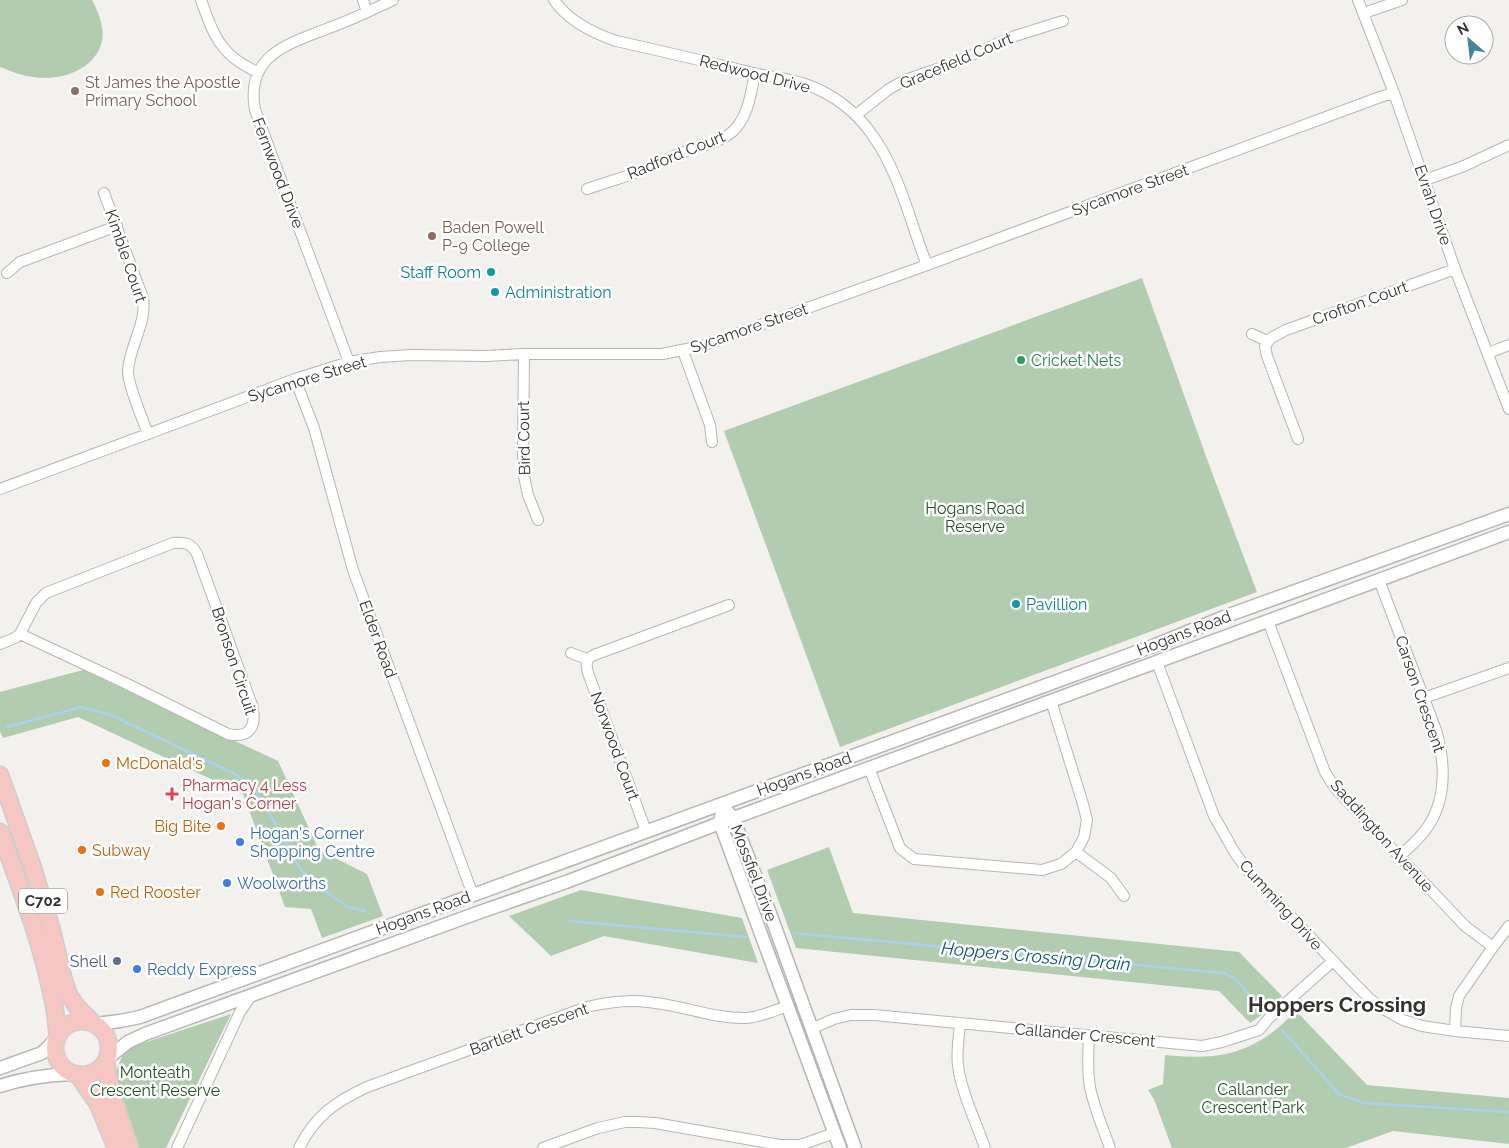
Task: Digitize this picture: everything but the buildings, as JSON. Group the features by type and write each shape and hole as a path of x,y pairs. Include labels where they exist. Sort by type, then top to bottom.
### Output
{"highway":[{"name":"C702","path":"0,775 39,889 69,995 76,1007 104,1030 109,1039 110,1048 107,1060 110,1089 130,1148"},
{"name":"C702","path":"0,832 34,928 54,1002 57,1037 56,1056 65,1070 75,1075 98,1104 116,1148"},
{"path":"34,928 34,898 39,889"},
{"path":"57,1037 72,1022 82,1020 94,1023"},
{"path":"75,1075 94,1073 107,1060"}],"street":[{"path":"201,0 214,34 224,50 235,60 258,73"},
{"path":"363,0 366,12"},
{"name":"Fernwood Drive","path":"349,362 254,110 253,88 258,73 270,56 283,46 393,0"},
{"name":"Redwood Drive","path":"554,0 573,19 594,33 616,41 804,83 842,104 856,115 873,135 890,165 927,265"},
{"name":"Evrah Drive","path":"1358,0 1394,93 1455,269 1509,409"},
{"path":"1364,13 1402,0"},
{"name":"Gracefield Court","path":"856,115 905,80 949,65 1015,36 1063,21"},
{"name":"Radford Court","path":"587,189 648,168 726,136 736,128 744,117 749,104 755,73"},
{"name":"Sycamore Street","path":"0,489 295,379 349,362 411,355 662,354 718,342 1380,96 1394,93"},
{"path":"1425,180 1464,166 1509,145"},
{"name":"Kimble Court","path":"104,193 140,286 144,305 143,318 128,371 148,434"},
{"path":"8,273 20,262 117,226"},
{"name":"Crofton Court","path":"1267,341 1276,334 1286,330 1455,269"},
{"path":"1252,334 1267,341 1265,346 1267,356 1298,439"},
{"path":"1488,352 1509,345"},
{"path":"682,351 710,425 712,442"},
{"name":"Bird Court","path":"524,354 523,454 525,481 528,495 538,520"},
{"name":"Elder Road","path":"295,379 314,428 353,570 473,895"},
{"name":"Hogans Road","path":"94,1023 140,1017 1153,646 1229,615 1509,514"},
{"name":"Hogans Road","path":"107,1060 128,1042 145,1034 566,882 733,818 1509,532"},
{"name":"Bronson Circuit","path":"181,542 189,544 194,547 197,554 252,705 254,719 252,726 244,734 238,736 228,734 20,634 36,603 46,593 173,544 181,542"},
{"name":"Carson Crescent","path":"1379,580 1441,747 1443,780 1436,812 1420,837 1399,857"},
{"path":"571,653 587,660 597,654 729,605"},
{"path":"1229,615 1242,630"},
{"name":"Saddington Avenue","path":"1268,621 1325,772 1335,788 1465,926 1493,947"},
{"path":"0,644 20,634"},
{"path":"1153,646 1157,662"},
{"name":"Norwood Court","path":"587,660 588,673 646,831"},
{"name":"Cumming Drive","path":"1157,662 1205,794 1224,836 1248,870 1333,961 1370,999 1403,1020 1422,1026 1455,1031 1509,1036"},
{"path":"1424,698 1509,668"},
{"path":"869,768 900,848 914,859 1042,870 1061,864 1076,852 1084,837 1087,820 1052,701"},
{"name":"Mossfiel Drive","path":"721,804 733,818 771,916 855,1148"},
{"name":"Mossfiel Drive","path":"721,804 720,823 840,1148"},
{"path":"1076,852 1111,878 1124,896"},
{"path":"473,895 480,912"},
{"path":"1455,1031 1456,1008 1459,996 1509,926"},
{"name":"Callander Crescent","path":"811,1028 851,1015 874,1015 1202,1046 1259,1030 1269,1018 1333,961"},
{"path":"178,1148 240,1012 251,996"},
{"path":"788,1006 801,1001"},
{"name":"Bartlett Crescent","path":"299,1148 310,1128 326,1111 344,1098 367,1087 587,1007 611,1002 648,1002 729,1017 748,1018 788,1006"},
{"path":"960,1024 957,1049 958,1067 966,1097 985,1148"},
{"path":"798,1033 811,1028"},
{"path":"1088,1036 1090,1087 1110,1148"},
{"path":"0,1068 42,1053 57,1037"},
{"path":"0,1086 48,1074 75,1075"},
{"path":"543,1148 598,1128 625,1122 655,1123 780,1145 800,1145 848,1128"},
{"path":"728,1148 730,1136"}],"green space":[{"path":"0,0 92,0 103,30 102,41 98,51 84,67 75,72 54,77 43,78 18,74 0,67"},
{"name":"Hogans Road Reserve","path":"1142,278 1257,592 840,747 724,431"},
{"path":"83,670 278,761 319,850 367,874 383,916 322,938 311,909 285,907 243,794 78,717 3,738 0,731 0,692"},
{"path":"829,847 853,913 1239,952 1282,996 1263,1014 1250,1023 1219,991 796,948 767,870"},
{"path":"581,890 742,918 758,963 604,936 551,956 509,916"},
{"name":"Callander Crescent Park","path":"1296,1011 1367,1085 1509,1098 1509,1144 1393,1131 1346,1148 1172,1148 1154,1099 1148,1090 1163,1084 1165,1055 1193,1057 1220,1055 1245,1048 1270,1034"},
{"name":"Monteath Crescent Reserve","path":"231,1014 166,1148 136,1148 112,1081 125,1049"}],"waterway":[{"name":"Hoppers Crossing Drain","path":"7,727 82,707 111,715 235,774 254,789 300,869 323,890 348,907 365,911"},
{"name":"Hoppers Crossing Drain","path":"569,921 746,937"},
{"name":"Hoppers Crossing Drain","path":"794,933 1224,973 1235,979 1263,1009"},
{"name":"Hoppers Crossing Drain","path":"1282,1030 1339,1094 1363,1103 1509,1112"}],"place":[{"name":"St James the Apostle Primary School","path":"75,91"},
{"name":"Baden Powell P-9 College","path":"432,236"},
{"name":"Staff Room","path":"491,272"},
{"name":"Administration","path":"495,292"},
{"name":"Cricket Nets","path":"1021,360"},
{"name":"Pavillion","path":"1016,604"},
{"name":"McDonald's","path":"106,763"},
{"name":"Pharmacy 4 Less Hogan's Corner","path":"172,794"},
{"name":"Big Bite","path":"221,826"},
{"name":"Hogan's Corner Shopping Centre","path":"240,842"},
{"name":"Subway","path":"82,850"},
{"name":"Woolworths","path":"227,883"},
{"name":"Red Rooster","path":"100,892"},
{"name":"Shell","path":"117,961"},
{"name":"Reddy Express","path":"137,969"}],"district":[{"name":"Hoppers Crossing","path":"1337,1004"}]}
